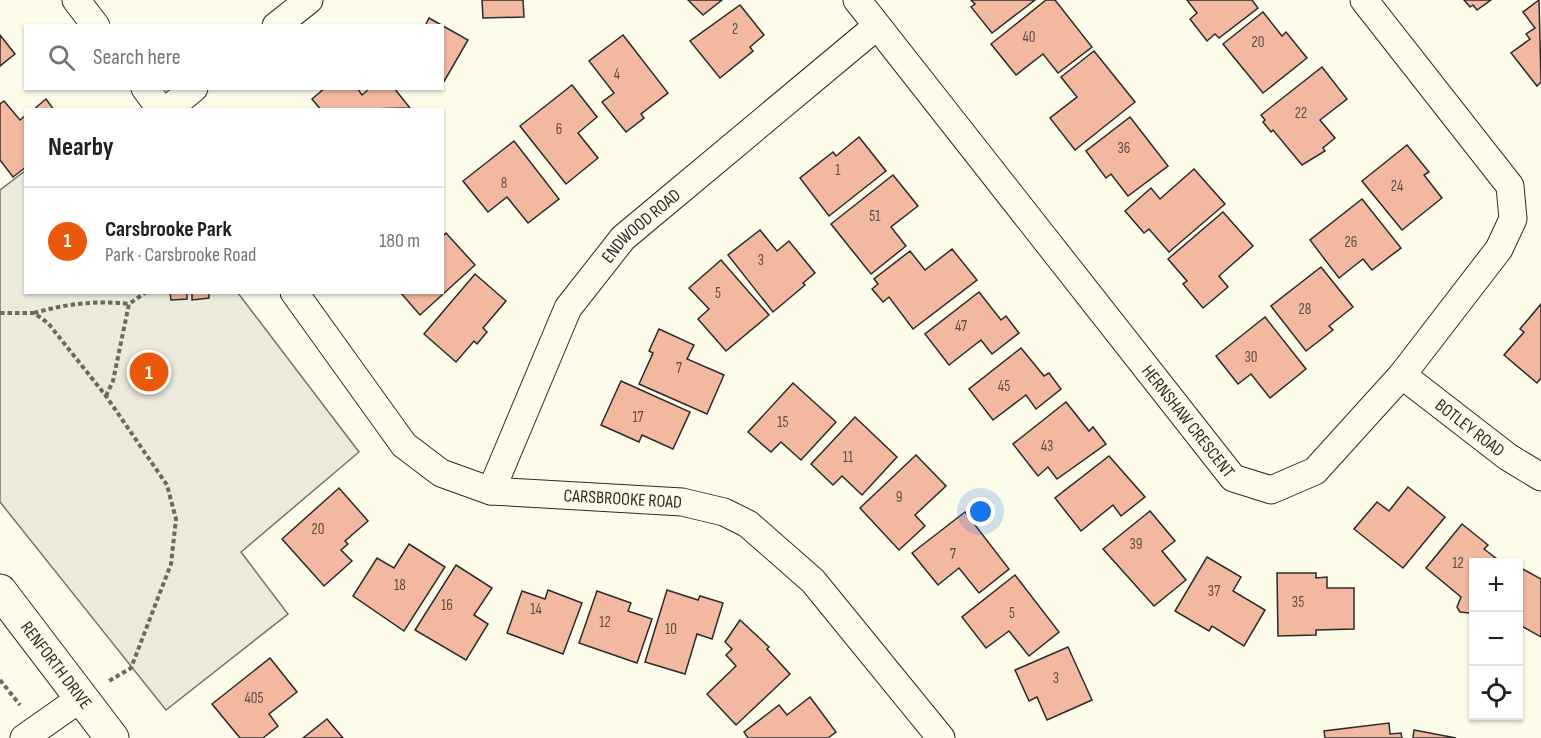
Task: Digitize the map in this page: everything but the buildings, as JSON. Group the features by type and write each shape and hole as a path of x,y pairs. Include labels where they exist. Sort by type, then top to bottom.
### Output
{"street":[{"path":"76,0 94,24"},
{"path":"279,24 309,0"},
{"name":"HERNSHAW CRESCENT","path":"857,0 1233,478 1271,490 1315,471 1402,375 1499,249 1513,219 1510,186 1364,0"},
{"name":"ENDWOOD ROAD","path":"491,491 568,308 623,238 877,26"},
{"path":"147,90 160,108"},
{"path":"169,108 192,90"},
{"name":"CARSBROOKE ROAD","path":"295,294 404,445 441,473 491,491 682,502 724,512 748,524 813,580 941,738"},
{"name":"BOTLEY ROAD","path":"1402,375 1508,457 1541,477"},
{"name":"RENFORTH DRIVE","path":"0,591 112,738"},
{"path":"24,738 81,698"}],"path":[{"path":"0,313 34,313 55,307 106,301 129,304 143,294"},
{"path":"106,396 113,381 129,304"},
{"path":"34,313 48,323 106,396 167,485 174,501 176,538 171,564 131,668 81,698"},
{"path":"0,680 21,705"}],"shaded area":[{"path":"24,172 24,294 239,294 359,452 241,552 288,614 166,710 0,502 0,190"}],"place":[{"name":"Carsbrooke Park","path":"149,372"}]}
